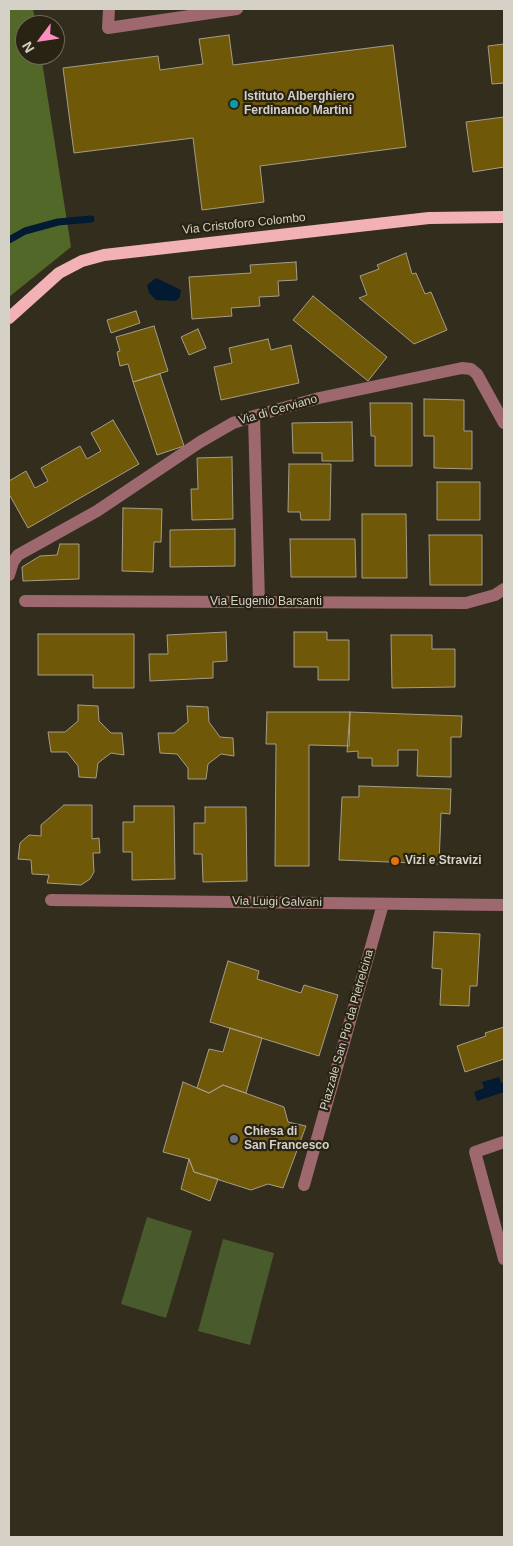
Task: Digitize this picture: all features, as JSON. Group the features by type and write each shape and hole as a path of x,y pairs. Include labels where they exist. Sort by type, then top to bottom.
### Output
{"main road":[{"name":"Via Cristoforo Colombo","path":"9,318 59,273 82,261 104,255 429,218 504,218"}],"street":[{"path":"109,9 108,28 237,9"},
{"name":"Via di Cerviano","path":"9,575 13,562 18,555 97,511 233,422 319,398 462,368 471,369 477,374 504,423"},
{"path":"254,416 259,602"},
{"name":"Via Eugenio Barsanti","path":"25,601 466,603 488,598 504,589"},
{"name":"Via Luigi Galvani","path":"50,900 504,905"},
{"name":"Piazzale San Pio da Pietrelcina","path":"304,1185 383,904"},
{"path":"504,1142 475,1152 504,1259"}],"green space":[{"path":"9,9 33,9 34,15 15,15 15,65 43,65 71,247 9,297"},
{"path":"147,1217 192,1231 166,1318 121,1304"},
{"path":"223,1239 274,1253 250,1345 198,1331"}],"water":[{"path":"156,278 181,290 180,297 176,301 156,300 149,293 147,285"},
{"path":"499,1077 501,1083 504,1082 504,1092 477,1101 474,1092 484,1088 482,1082"}],"building":[{"name":"Istituto Alberghiero Ferdinando Martini","path":"229,35 233,65 393,45 406,147 260,166 264,202 202,210 193,138 74,153 63,68 158,56 160,70 203,64 199,39"},
{"path":"504,44 504,83 492,84 488,46"},
{"path":"504,117 504,167 473,172 466,122"},
{"path":"406,253 412,274 416,273 425,294 431,292 447,330 414,344 359,298 367,295 360,276 379,269 377,265"},
{"path":"296,262 297,280 278,281 279,296 259,297 260,306 231,308 232,316 192,319 189,277 251,273 250,265"},
{"path":"313,296 387,357 368,381 293,320"},
{"path":"136,311 140,323 111,333 107,320"},
{"path":"154,326 168,371 133,382 128,364 120,366 117,352 120,351 116,337"},
{"path":"198,329 206,348 189,355 181,337"},
{"path":"268,339 271,350 291,345 299,383 221,400 214,367 232,363 229,348"},
{"path":"160,374 184,446 157,455 133,382"},
{"path":"424,399 464,400 464,431 472,431 472,469 434,468 434,436 424,436"},
{"path":"370,403 412,403 412,466 375,466 375,436 371,436"},
{"path":"113,420 139,464 28,528 9,494 9,481 26,471 35,488 48,481 41,468 80,446 87,459 101,451 91,433"},
{"path":"352,422 353,461 322,461 322,453 293,453 292,423"},
{"path":"232,457 233,519 192,520 191,489 198,489 197,458"},
{"path":"289,464 331,464 330,520 301,520 300,512 288,512"},
{"path":"437,482 480,482 480,520 437,520"},
{"path":"123,508 162,509 161,542 154,542 153,572 122,571"},
{"path":"362,514 406,514 407,578 362,578"},
{"path":"235,529 235,566 170,567 170,530"},
{"path":"429,535 482,535 482,585 430,585"},
{"path":"290,539 355,539 356,577 291,577"},
{"path":"60,544 79,544 79,579 23,581 22,567 40,556 57,555"},
{"path":"226,632 227,661 213,662 213,678 150,681 149,654 168,654 167,635"},
{"path":"294,632 327,632 327,640 349,640 349,680 318,680 318,667 294,667"},
{"path":"38,634 134,634 134,688 93,688 93,675 38,675"},
{"path":"391,635 432,635 432,649 455,649 455,687 392,688"},
{"path":"78,705 98,706 99,721 111,733 122,733 124,755 111,753 98,763 96,778 79,777 78,766 67,752 51,752 48,732 65,732 78,721"},
{"path":"187,706 208,707 209,722 220,737 233,738 234,756 221,754 208,764 206,779 188,779 188,768 177,754 160,753 158,733 174,733 188,722"},
{"path":"267,712 350,712 349,746 309,745 309,866 275,866 276,744 266,744"},
{"path":"350,712 462,716 461,737 451,737 451,777 417,776 418,750 398,750 398,766 372,766 372,758 358,758 358,751 347,752"},
{"path":"359,786 451,789 450,814 441,813 439,864 339,860 342,797 359,797"},
{"path":"64,805 92,805 92,839 99,838 100,853 93,853 94,872 90,879 81,885 47,883 49,875 32,874 31,860 18,859 20,843 29,835 41,836 41,825"},
{"path":"134,806 174,806 175,879 132,880 132,852 123,852 123,822 134,822"},
{"path":"205,807 246,807 247,881 203,882 202,854 194,854 194,823 205,823"},
{"path":"434,932 480,934 477,986 470,986 469,1006 440,1005 442,969 432,968"},
{"path":"228,961 259,971 257,979 301,993 304,985 338,995 319,1056 210,1022"},
{"path":"504,1027 504,1059 465,1072 457,1046 486,1036 485,1033"},
{"path":"230,1028 262,1038 246,1093 223,1085 209,1093 197,1088 209,1049 223,1052"},
{"name":"Chiesa di San Francesco","path":"183,1082 209,1093 223,1085 284,1107 288,1122 306,1126 283,1188 268,1184 251,1190 194,1172 189,1159 163,1152"},
{"path":"189,1159 194,1172 218,1179 210,1201 181,1189"}],"waterway":[{"path":"9,240 25,231 58,222 91,219"}],"place":[{"name":"Istituto Alberghiero Ferdinando Martini","path":"234,104"},
{"name":"Vizi e Stravizi","path":"395,861"},
{"name":"Chiesa di San Francesco","path":"234,1139"}]}
